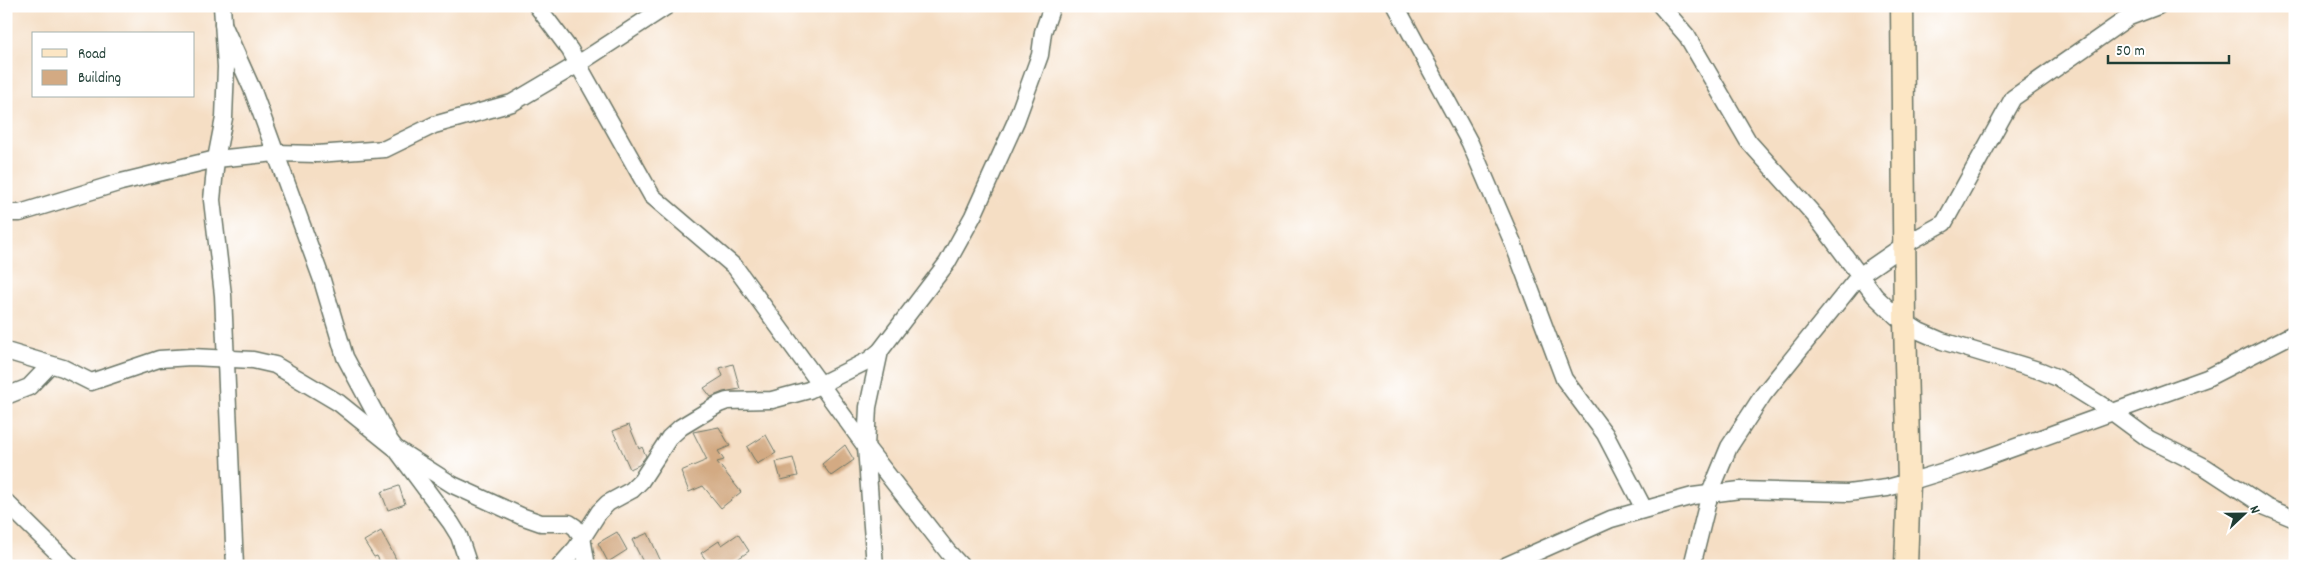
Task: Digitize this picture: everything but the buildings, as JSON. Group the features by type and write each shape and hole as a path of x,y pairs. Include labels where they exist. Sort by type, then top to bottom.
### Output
{"main road":[{"path":"1902,6 1905,322 1909,482 1906,566"}],"street":[{"path":"537,6 570,50 652,196 735,267 866,447 961,566"},
{"path":"6,213 20,213 121,182 216,159 276,153 317,154 385,149 434,125 512,102 578,64 667,6"},
{"path":"560,566 608,503 632,490 641,481 655,456 681,427 727,401 772,400 800,394 870,360 880,351 947,263 973,216 1016,121 1040,55 1044,32 1052,6"},
{"path":"1396,6 1470,143 1513,243 1564,379 1605,434 1644,509"},
{"path":"1661,6 1686,36 1748,141 1816,217 1858,276 1875,296 1905,322 1919,331 1942,341 2050,375 2073,387 2149,439 2205,467 2266,507 2295,519"},
{"path":"1692,566 1710,493 1729,446 1762,395 1858,276 1904,245 1944,223 2013,98 2129,17 2158,6"},
{"path":"222,12 322,280 345,357 395,448 459,536 469,566"},
{"path":"222,12 226,67 224,118 216,159 212,200 223,295 235,566"},
{"path":"1505,566 1612,519 1678,499 1740,490 1848,493 1887,488 1909,482 1980,460 2207,378 2295,333"},
{"path":"875,566 866,447 868,407 880,351"},
{"path":"6,352 64,368 91,382 159,359 191,357 253,360 275,365 338,402 395,448 453,485 521,516 541,523 570,523 582,537 587,566"},
{"path":"6,396 29,387 50,365"},
{"path":"6,502 71,566"}]}
